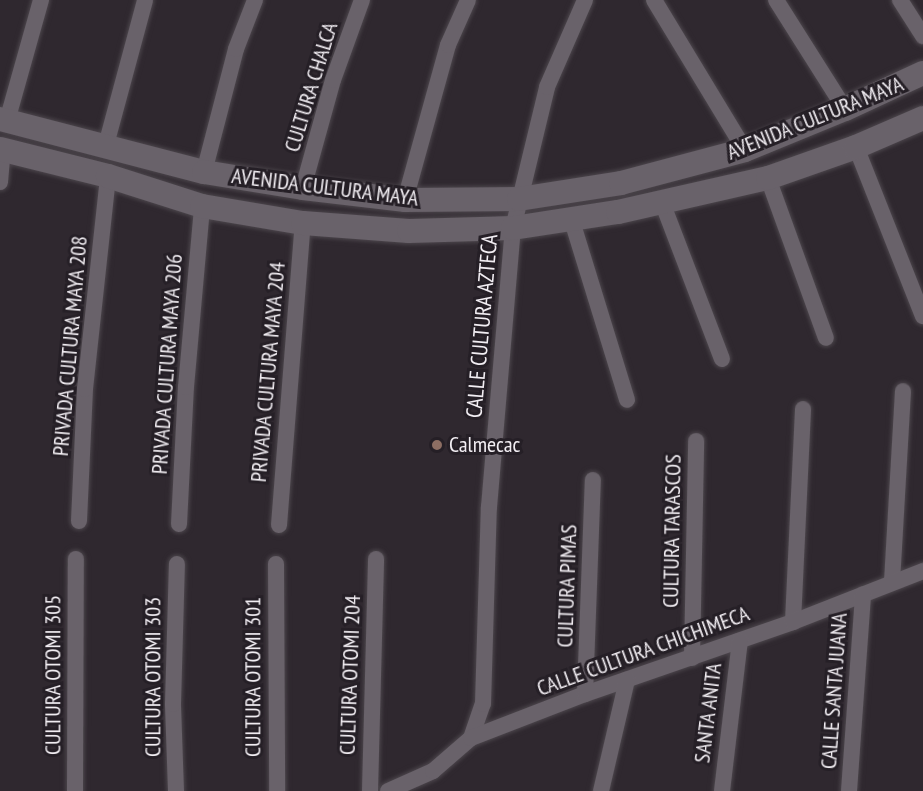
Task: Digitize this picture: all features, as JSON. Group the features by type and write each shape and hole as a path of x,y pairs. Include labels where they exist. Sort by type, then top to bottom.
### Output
{"street":[{"path":"4,120 41,0"},
{"path":"108,135 145,0"},
{"path":"204,172 236,49 255,0"},
{"name":"CULTURA CHALCA","path":"303,188 333,80 362,0"},
{"path":"405,200 448,45 468,0"},
{"name":"CALLE CULTURA AZTECA","path":"471,738 483,704 489,507 513,228 547,87 585,0"},
{"path":"654,0 745,150"},
{"path":"776,0 845,109"},
{"path":"900,0 923,36"},
{"name":"AVENIDA CULTURA MAYA","path":"4,120 108,135 204,172 303,188 405,200 519,199 621,183 745,150 845,109 923,73"},
{"name":"AVENIDA CULTURA MAYA","path":"1,149 108,176 202,206 303,223 410,231 513,228 572,221 768,178 856,147 923,118"},
{"path":"856,147 923,316"},
{"path":"0,182 1,149"},
{"name":"PRIVADA CULTURA MAYA 208","path":"79,521 85,389 108,176"},
{"path":"768,178 826,338"},
{"path":"662,202 722,359"},
{"name":"PRIVADA CULTURA MAYA 206","path":"179,524 186,387 202,206"},
{"path":"572,221 627,400"},
{"name":"PRIVADA CULTURA MAYA 204","path":"279,525 303,223"},
{"path":"892,582 903,391"},
{"path":"793,622 803,409"},
{"name":"CULTURA TARASCOS","path":"692,658 696,441"},
{"name":"CULTURA PIMAS","path":"585,694 593,480"},
{"name":"CULTURA OTOMI 305","path":"75,791 76,559"},
{"name":"CULTURA OTOMI 204","path":"370,791 376,559"},
{"name":"CULTURA OTOMI 303","path":"176,791 173,704 177,564"},
{"name":"CULTURA OTOMI 301","path":"276,564 277,791"},
{"name":"CALLE CULTURA CHICHIMECA","path":"388,791 433,771 471,738 585,694 793,622 923,571"},
{"name":"CALLE SANTA JUANA","path":"849,791 863,594"},
{"name":"SANTA ANITA","path":"722,791 740,641"},
{"path":"601,791 627,680"}],"place":[{"name":"Calmecac","path":"437,445"}]}
